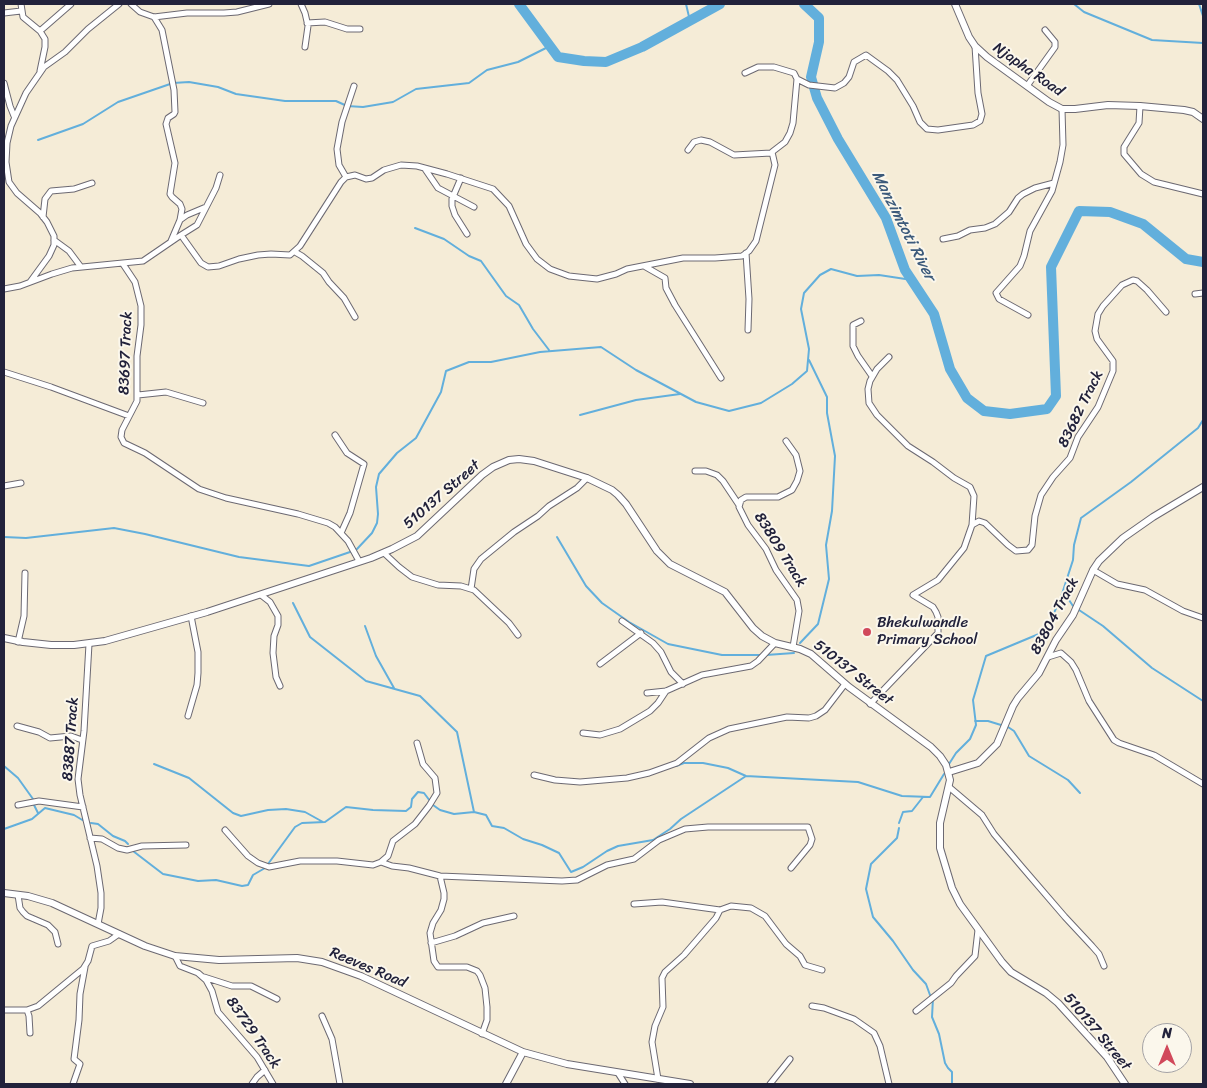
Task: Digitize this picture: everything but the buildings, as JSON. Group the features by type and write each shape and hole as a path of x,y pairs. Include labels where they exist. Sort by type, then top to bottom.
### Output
{"street":[{"path":"21,4 21,11 26,20 40,31 46,45 40,72"},
{"path":"40,31 71,4"},
{"path":"30,282 47,259 54,240 51,229 43,217 17,193 8,179 6,169 7,143 14,116 40,72 119,4"},
{"path":"131,4 140,12 154,17 187,13 238,12 269,4"},
{"path":"301,4 307,24 305,47"},
{"name":"Njapha Road","path":"955,4 974,46 1049,102 1062,109 1108,105 1140,106 1184,110 1193,112 1203,119"},
{"path":"4,13 21,11"},
{"path":"154,17 162,30 174,90 175,112 168,118 166,124 176,169 170,194 182,206 180,220 171,242"},
{"path":"307,24 325,22 347,29 360,29"},
{"path":"1027,86 1055,48 1055,42 1045,30"},
{"path":"797,79 809,85 839,87 849,77 854,62 866,55 897,80 913,106 920,122 927,129 938,130 973,125 980,121 982,114 974,46"},
{"path":"688,150 694,142 701,140 710,142 734,155 771,153 785,142 793,123 797,79 794,73 774,67 758,67 746,73"},
{"path":"4,83 14,116"},
{"path":"346,178 339,165 337,149 342,122 354,86"},
{"path":"1140,106 1139,122 1124,147 1124,154 1141,174 1154,182 1203,194"},
{"path":"1028,315 1000,299 996,293 1020,266 1030,231 1052,191 1063,145 1062,109"},
{"path":"181,235 202,263 208,267 270,254 287,256 295,252 341,182 346,178 355,175 372,178 384,170 401,165 424,168 489,187 504,199 509,206 526,244 544,266 561,274 577,278 603,278 627,269 683,258 728,258 742,256 756,241 775,165 771,153"},
{"path":"424,168 435,185 453,197 474,207"},
{"path":"4,289 20,286 52,274 81,267 123,264 145,260 196,226 216,188 220,175"},
{"path":"461,178 453,197 452,210 467,234"},
{"path":"43,217 45,199 51,192 74,189 92,183"},
{"path":"943,239 995,224 1009,212 1023,194 1035,188 1054,183"},
{"path":"180,220 206,207"},
{"path":"54,240 69,251 81,267"},
{"path":"295,252 323,273 347,302 355,317"},
{"path":"746,253 749,298 748,330"},
{"name":"83697 Track","path":"123,264 135,282 141,306 141,325 137,356 138,395 136,405 121,432 124,443 151,456 194,486 226,498 298,514 323,521 335,527 354,550 359,562"},
{"path":"644,266 664,278 666,288 675,305 721,378"},
{"name":"83682 Track","path":"972,525 979,521 985,522 1008,546 1016,551 1028,550 1032,545 1035,516 1040,495 1070,458 1078,437 1098,407 1114,371 1113,360 1096,335 1095,327 1098,314 1122,285 1133,280 1147,290 1166,312"},
{"path":"1195,294 1203,293"},
{"path":"861,321 853,325 853,346 872,376"},
{"path":"870,704 938,633 938,617 936,612 932,607 913,595 938,580 964,548 972,525 974,501 973,492 970,487 908,446 877,415 869,403 868,389 872,376 889,357"},
{"path":"4,372 38,382 130,416"},
{"path":"138,395 166,392 203,403"},
{"path":"335,435 347,453 364,464 350,513 341,533"},
{"name":"83809 Track","path":"786,441 796,455 800,471 797,481 789,492 775,498 746,496 739,505 748,525 765,546 776,570 798,603 798,618 792,647"},
{"name":"510137 Street","path":"4,638 18,642 51,645 90,644 132,635 359,562 384,553 417,536 482,475 506,461 519,459 534,461 587,478 618,495 626,504 652,546 665,560 728,594 758,633 776,643 811,654 844,684 931,747 940,756 949,772 949,787 940,823 940,848 952,888 960,904 1011,972 1046,993 1063,1009 1107,1057 1125,1084"},
{"path":"695,471 706,471 717,475 739,505"},
{"path":"471,589 474,569 481,559 549,506 577,488 587,478"},
{"path":"4,486 21,483"},
{"name":"83804 Track","path":"949,772 978,763 992,751 1001,737 1018,698 1039,673 1056,640 1072,615 1099,561 1123,538 1152,517 1203,487"},
{"path":"384,553 398,567 412,577 438,585 471,589 498,612 518,635"},
{"path":"1093,570 1117,584 1145,590 1183,611 1203,618"},
{"path":"18,642 24,616 25,573"},
{"path":"261,595 270,602 278,616 273,653 280,686"},
{"path":"188,716 197,685 198,667 196,636 191,616"},
{"path":"622,620 653,642 661,652 671,672 683,684"},
{"path":"600,664 641,634"},
{"path":"1056,640 1061,653 1067,657 1076,670 1089,701 1114,740 1154,756 1203,784"},
{"path":"647,692 666,691 710,673 751,666 776,643"},
{"name":"83887 Track","path":"90,644 78,780 101,893 98,924"},
{"path":"1048,657 1061,653"},
{"path":"534,775 555,780 580,782 627,778 649,773 677,763 710,738 729,729 788,717 809,718 816,716 825,710 844,684"},
{"path":"583,733 600,735 620,729 650,712 666,691"},
{"path":"17,726 39,732 50,738 71,736 82,740"},
{"path":"226,830 248,856 269,867 300,861 337,861 373,865 381,862 388,856 393,841 415,824 437,794 435,778 423,764 417,742"},
{"path":"949,787 982,815 994,834 1016,861 1099,954 1104,966"},
{"path":"18,805 39,801 83,807"},
{"path":"381,862 440,876 570,881 582,878 607,865 634,860 659,840 684,829 708,827 808,827 812,839 810,844 791,868"},
{"path":"90,838 102,839 118,848 127,850 142,846 186,845"},
{"path":"440,876 444,899 441,910 430,927 434,961 437,966 467,967 477,971 480,975 485,988 487,1007 482,1034"},
{"name":"Reeves Road","path":"4,893 52,903 144,946 175,956 219,960 297,958 322,962 361,976 523,1052 551,1061 690,1084"},
{"path":"18,895 20,908 23,912 27,916 48,925 55,932 58,944"},
{"path":"634,904 662,902 719,913"},
{"path":"658,1079 652,1042 655,1026 663,1007 662,978 665,972 684,955 726,907 751,908 758,911 772,922 786,944 800,956 805,965 822,970"},
{"path":"431,943 455,936 483,923 514,916"},
{"path":"916,1011 951,984 956,976 969,964 975,956 978,930"},
{"path":"73,1084 80,1064 74,1059 80,994 86,965 92,946 119,934"},
{"path":"175,956 180,966 204,977 232,986 251,986 277,999"},
{"path":"4,1010 27,1010 42,1003 86,965"},
{"name":"83729 Track","path":"204,977 210,987 218,1012 253,1052 273,1084"},
{"path":"812,1006 824,1008 854,1019 874,1033 880,1046 889,1084"},
{"path":"27,1010 30,1033"},
{"path":"322,1016 332,1039 340,1084"},
{"path":"506,1084 523,1052"},
{"path":"770,1084 790,1059"},
{"path":"252,1084 265,1070"},
{"path":"618,1073 625,1084"}],"waterway":[{"name":"Manzimtoti River","path":"519,4 558,57 606,62 642,47 720,4"},
{"path":"686,4 690,21"},
{"name":"Manzimtoti River","path":"804,4 819,18 819,42 811,77 817,98 838,139 886,218 905,270 934,314 950,369 967,398 984,411 1010,414 1047,409 1056,396 1051,267 1079,211 1110,212 1143,224 1186,259 1203,262"},
{"path":"1074,4 1084,12 1152,40 1203,43"},
{"path":"1199,4 1203,16"},
{"path":"38,140 83,124 118,102 173,83 189,82 218,87 236,94 285,101 336,101 347,106 363,107 393,102 416,89 469,83 487,70 518,62 550,46"},
{"path":"415,228 444,239 469,256 481,261 506,296 519,305 533,329 549,350"},
{"path":"357,549 372,533 377,523 376,487 379,474 397,453 416,438 441,392 446,371 469,362 491,362 540,352 601,347 636,370 696,402 729,411 761,403 792,384 807,371 809,349 801,309 804,293 820,275 831,269 857,276 879,275 912,280"},
{"path":"1203,343 1203,349"},
{"path":"800,643 818,624 829,579 826,545 832,511 835,456 827,413 827,397 809,360"},
{"path":"580,415 636,400 680,394"},
{"path":"949,764 956,753 970,739 976,725 973,700 986,656 1046,631 1061,597 1073,560 1074,545 1081,518 1131,482 1198,428 1203,420"},
{"path":"4,537 26,538 114,528 239,557 309,566 350,552"},
{"path":"557,537 586,586 602,603 629,622 668,644 722,655 761,655"},
{"path":"1063,591 1073,606"},
{"path":"293,603 310,637 366,681 420,696 457,732 474,812"},
{"path":"1079,610 1103,626 1152,668 1203,701"},
{"path":"365,626 376,656 394,688"},
{"path":"766,655 794,653"},
{"path":"975,721 988,721 1001,725"},
{"path":"1008,727 1014,731 1029,756 1068,780 1080,793"},
{"path":"676,766 684,763 703,763 728,768 746,776 858,782 902,796 930,797 944,774"},
{"path":"154,764 189,778 233,813 241,816 268,810 286,809 305,812 323,822"},
{"path":"4,766 18,778 33,799"},
{"path":"433,805 440,810 454,814 474,812 486,815 492,826 504,828 523,839 559,853 571,872 618,846 653,840 746,776"},
{"path":"268,864 295,827 302,823 325,822 346,807 406,811 411,807 412,799 418,792 424,793 430,801"},
{"path":"899,823 903,812 912,811 923,797"},
{"path":"34,805 38,813"},
{"path":"4,829 32,819 45,808 74,815 84,821"},
{"path":"91,823 98,824 113,836 128,844"},
{"path":"899,828 897,838 871,864 866,889 873,917 893,941 913,970 926,984 933,998 932,1017 939,1034 945,1063 952,1072 952,1084"},
{"path":"133,851 163,874 198,881 216,880 242,886 248,885 253,875 265,868"}],"place":[{"name":"Bhekulwandle Primary School","path":"867,632"}]}
